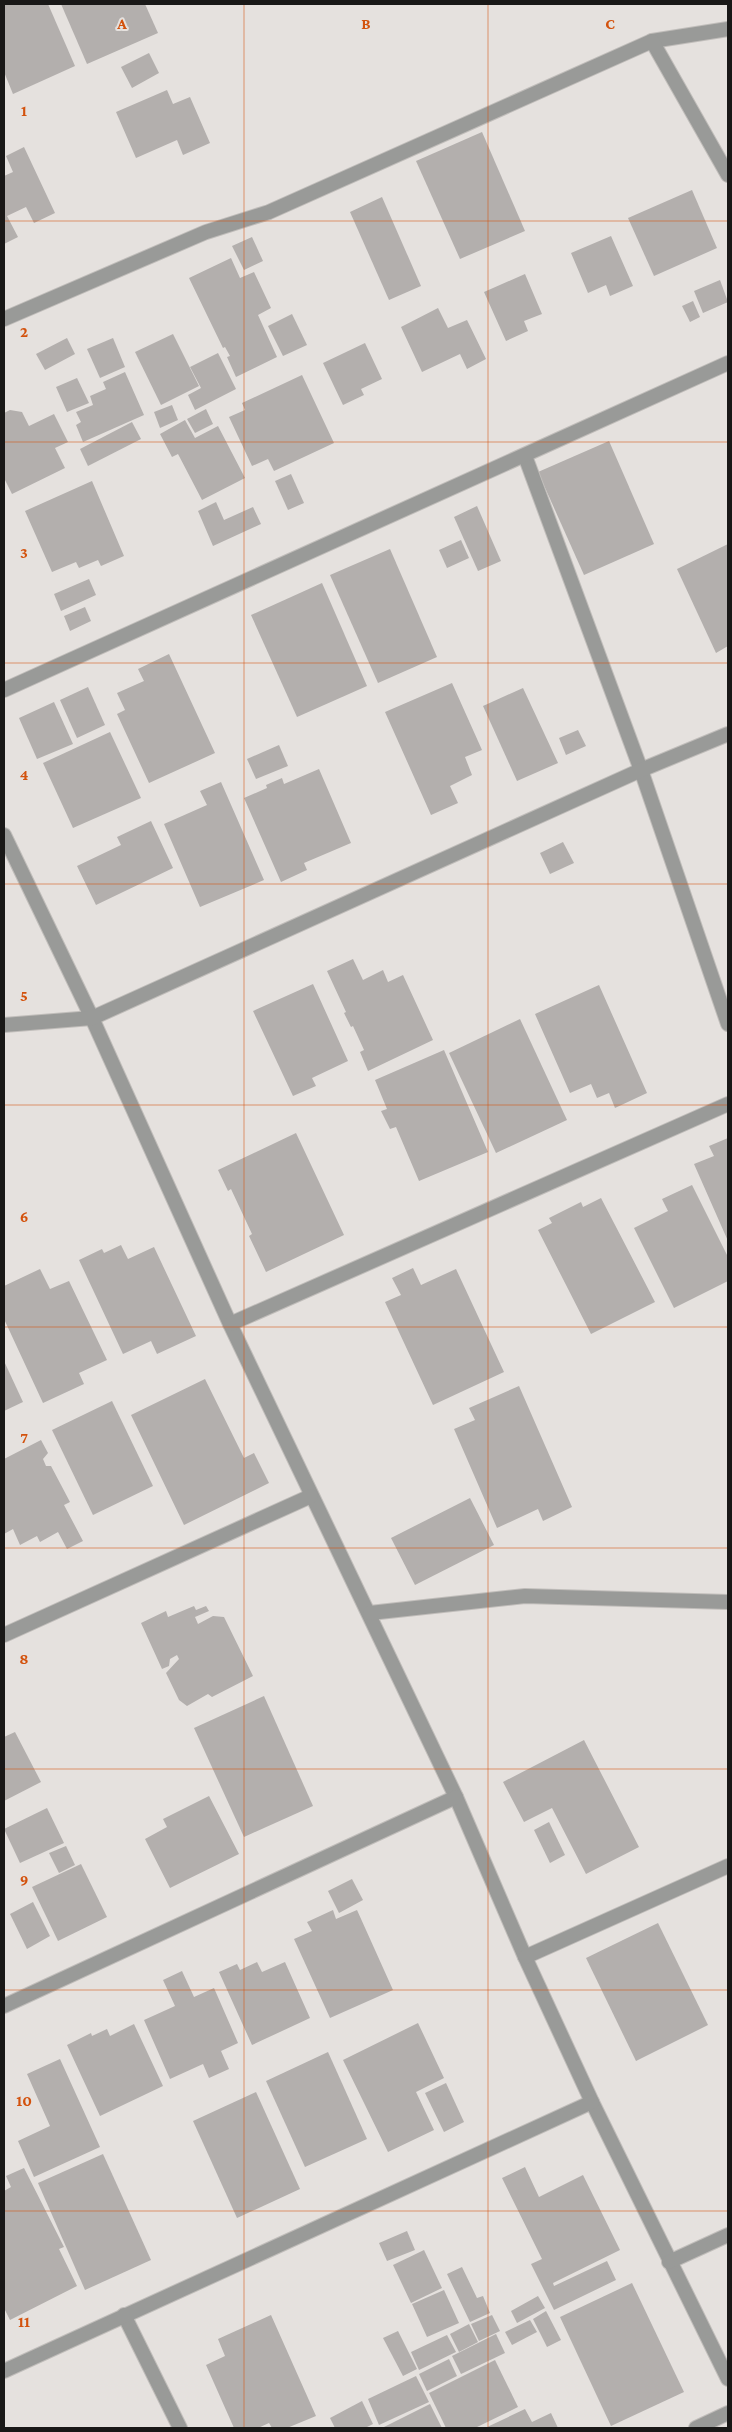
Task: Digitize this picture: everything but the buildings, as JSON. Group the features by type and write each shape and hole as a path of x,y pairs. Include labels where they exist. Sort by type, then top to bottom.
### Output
{"street":[{"path":"4,319 206,232 269,212 652,41 728,29"},
{"path":"652,41 728,175"},
{"path":"4,690 728,363"},
{"path":"525,456 641,770 728,1024"},
{"path":"4,1025 92,1018 641,770 728,734"},
{"path":"4,835 92,1018 230,1324 311,1496 370,1613 456,1797 525,1957 592,2102 728,2379"},
{"path":"230,1324 728,1104"},
{"path":"4,1635 311,1496"},
{"path":"370,1613 525,1596 728,1602"},
{"path":"4,2006 456,1797"},
{"path":"525,1957 728,1866"},
{"path":"4,2372 124,2314 592,2102"},
{"path":"669,2262 728,2235"},
{"path":"124,2314 180,2428"},
{"path":"696,2428 728,2413"}]}
